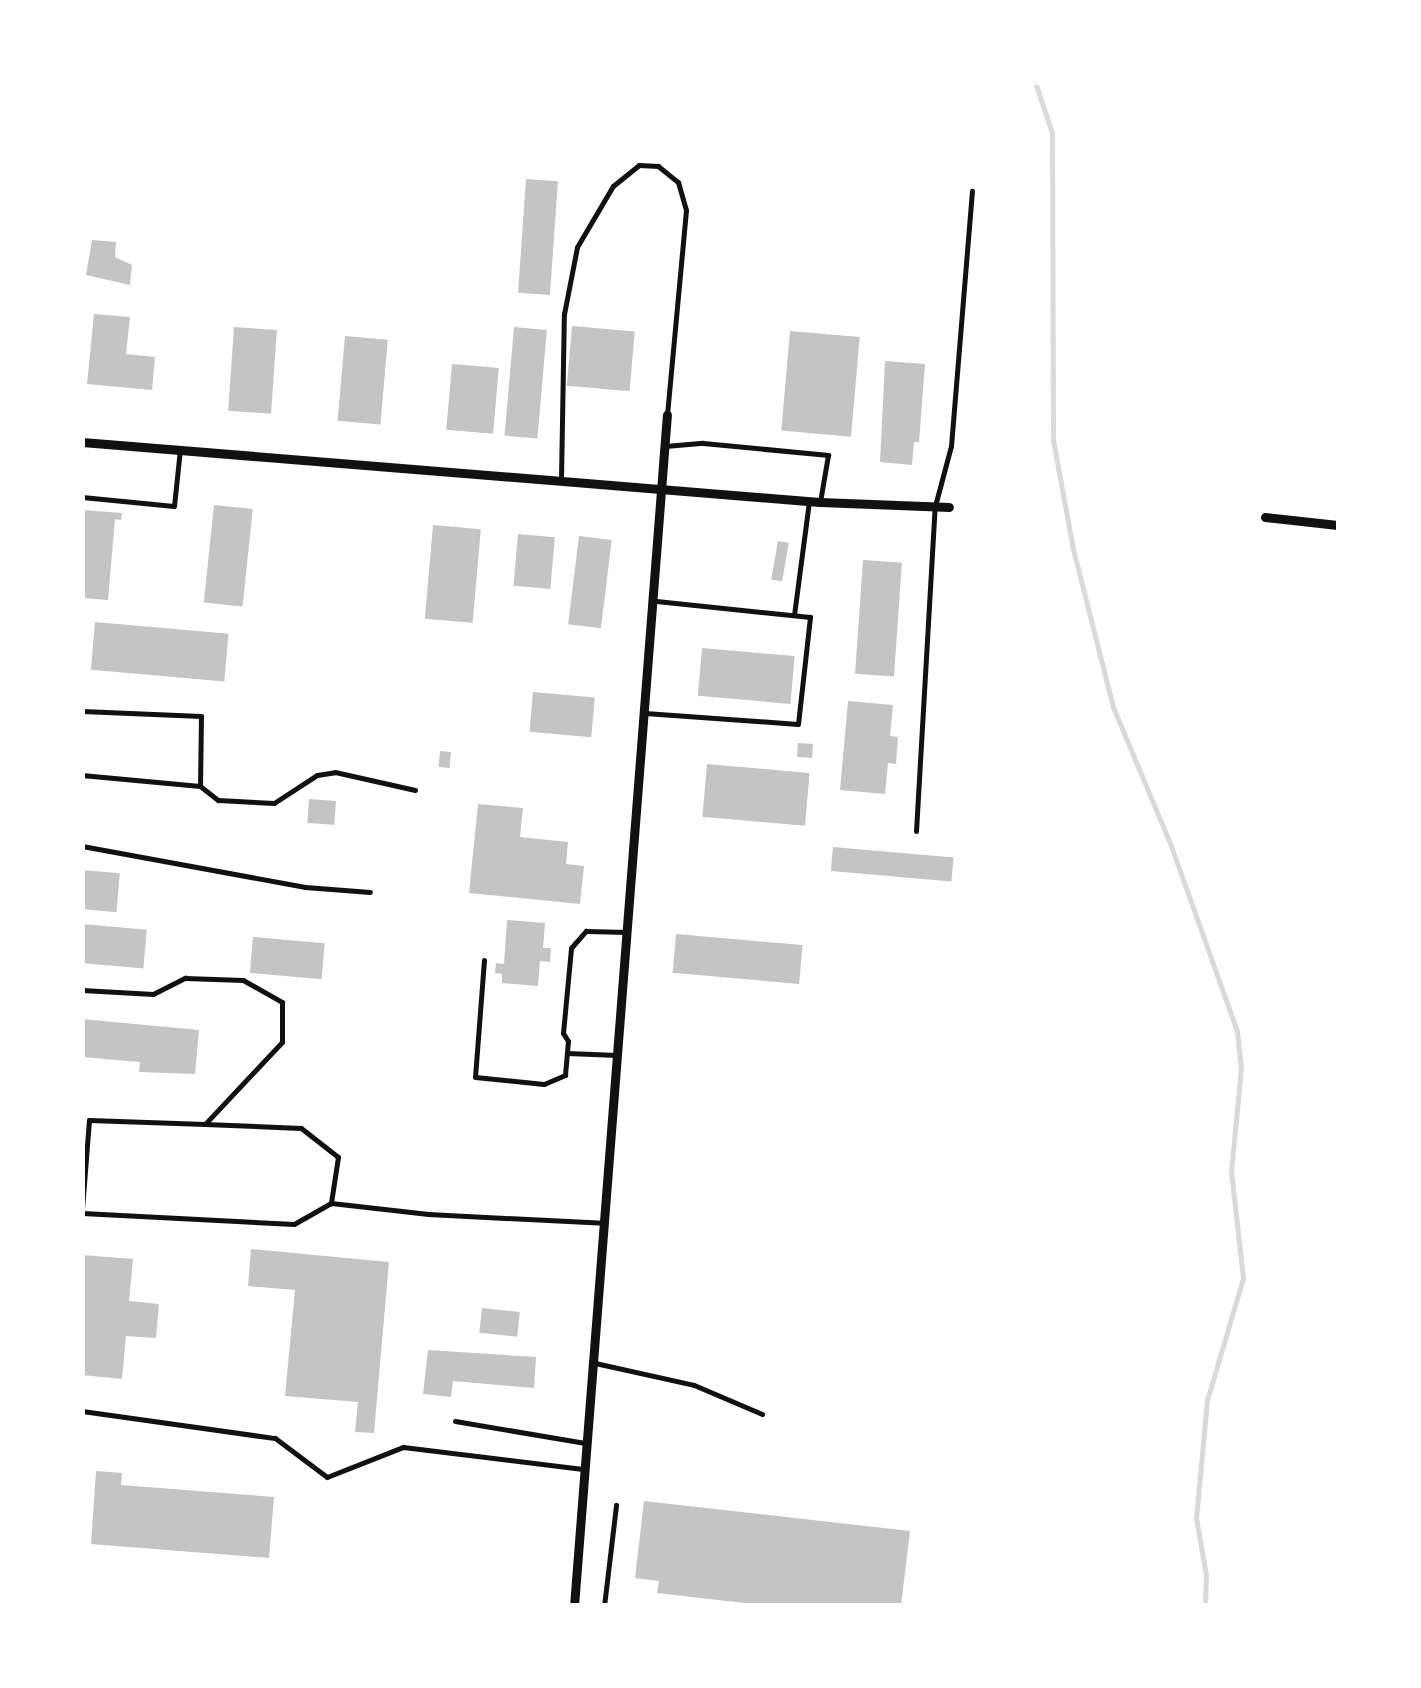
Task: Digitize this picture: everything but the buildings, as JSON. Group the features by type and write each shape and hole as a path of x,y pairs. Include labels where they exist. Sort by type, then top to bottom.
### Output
{"street":[{"path":"574,1606 667,415"},
{"path":"82,442 809,501 949,507"},
{"path":"1265,518 1338,525"}],"lane":[{"path":"562,480 564,314 577,247 613,186 639,164 658,166 678,182 686,210 667,415"},
{"path":"916,831 935,506 951,446 972,191"},
{"path":"665,446 703,443 828,455 809,501 794,615"},
{"path":"82,497 174,506 180,450"},
{"path":"644,713 798,724 810,617 654,602"},
{"path":"82,711 201,716 200,786"},
{"path":"82,775 200,786 218,800 274,802 317,775 336,772 415,790"},
{"path":"82,846 305,887 370,892"},
{"path":"484,960 474,1077 544,1084 565,1075 564,1032 571,948 586,931 627,932"},
{"path":"82,990 153,994 185,978 243,980 282,1002 282,1042 205,1124"},
{"path":"567,1053 617,1054"},
{"path":"332,1202 338,1157 301,1128 88,1120 82,1211 294,1224 332,1202 428,1214 603,1223"},
{"path":"592,1363 694,1385 762,1414"},
{"path":"82,1411 276,1438 327,1478 403,1447 583,1468"},
{"path":"455,1421 585,1443"},
{"path":"604,1606 616,1505"}],"waterway":[{"path":"1035,82 1052,133 1053,440 1073,549 1113,707 1170,843 1237,1031 1241,1068 1231,1171 1243,1278 1207,1400 1196,1518 1206,1575 1205,1606"}]}
